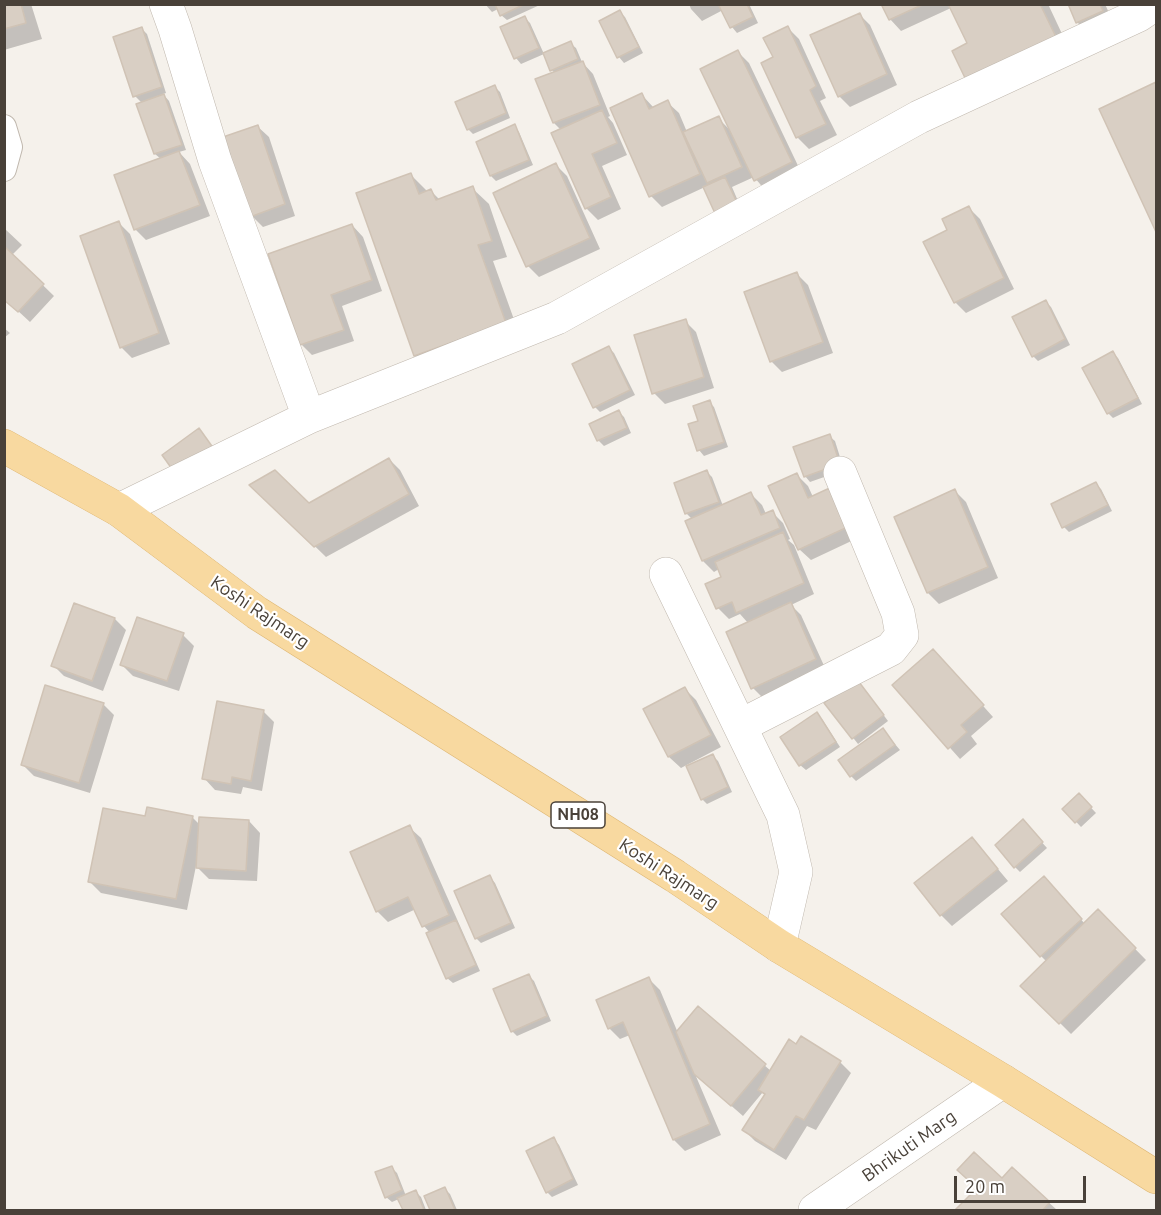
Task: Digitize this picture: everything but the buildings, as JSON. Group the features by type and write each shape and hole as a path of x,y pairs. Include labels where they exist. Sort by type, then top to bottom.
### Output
{"main road":[{"name":"Koshi Rajmarg","path":"4,446 119,510 257,613 675,876 779,946 1003,1081 1156,1177"}],"street":[{"path":"166,4 215,161 309,417"},
{"path":"119,510 309,417 557,318 919,117 1143,8"},
{"path":"740,726 891,649 902,635 898,613 840,473"},
{"path":"666,574 783,815 796,872 779,946"},
{"name":"Bhrikuti Marg","path":"815,1210 1003,1081"}],"lane":[{"path":"4,127 10,147 4,169"}]}
